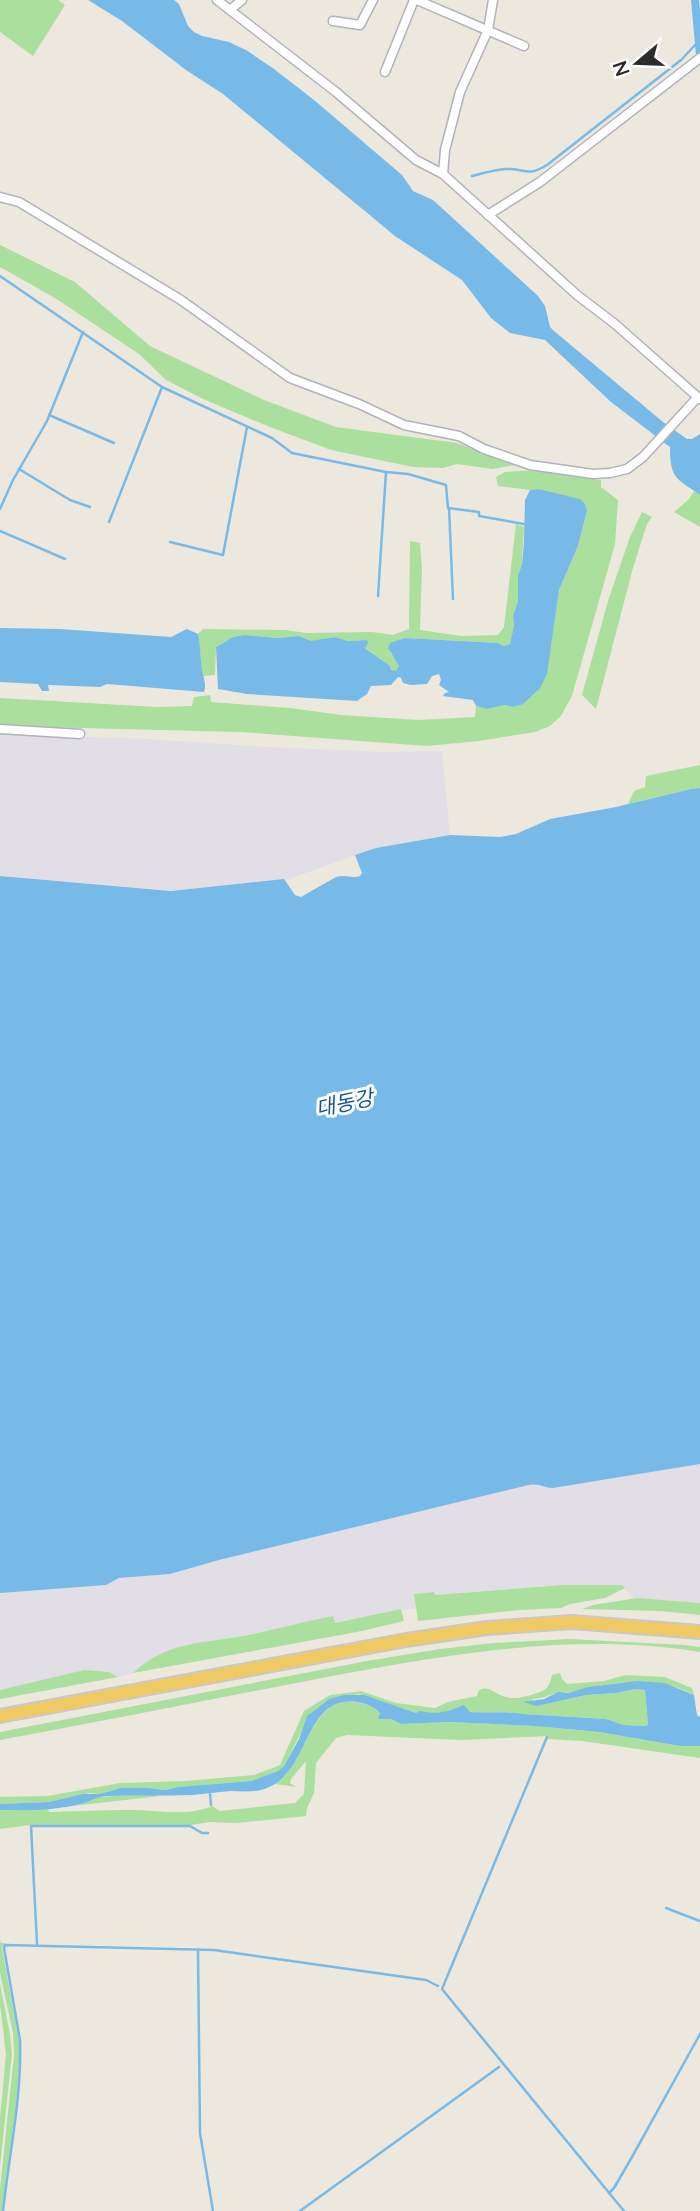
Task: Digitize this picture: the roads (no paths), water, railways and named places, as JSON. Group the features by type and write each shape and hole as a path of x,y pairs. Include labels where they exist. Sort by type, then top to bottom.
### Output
{"highway":[{"path":"0,1716 406,1640 487,1628 572,1622 700,1632"}],"street":[{"path":"0,197 19,202 181,300 290,378 359,404 404,425 459,436 484,449 530,465 593,474 627,469 643,457 699,399 615,324 577,295 443,174 416,160 336,92 217,0"},
{"path":"230,9 243,0"},
{"path":"333,21 360,25 373,0"},
{"path":"385,72 416,0 524,46"},
{"path":"443,174 448,138 460,92 488,30 493,0"},
{"path":"488,215 540,182 697,60"},
{"path":"0,729 80,734"}],"water":[{"path":"88,0 174,0 179,4 188,26 194,32 246,50 314,100 402,175 413,191 433,200 538,296 545,306 550,327 554,331 687,439 700,434 700,495 676,477 671,466 670,447 611,402 545,340 510,333 491,318 462,280 395,236 223,94 186,70 122,21"},
{"path":"538,489 580,499 587,511 578,546 559,590 547,674 540,688 523,704 487,709 476,706 473,700 443,696 449,692 439,685 439,674 432,676 427,684 411,685 403,683 398,677 391,685 371,686 367,694 357,701 247,694 218,689 216,647 233,637 245,635 277,638 299,636 311,641 335,637 348,641 367,640 365,648 390,666 391,670 396,671 399,666 388,648 390,643 405,638 498,643 504,646 510,644 513,616 518,601 518,576 522,564 525,500 530,490"},
{"path":"0,628 60,629 171,637 187,629 198,634 204,692 107,684 100,687 48,685 49,691 42,691 38,684 0,682"},
{"name":"대동강","path":"700,788 700,1464 553,1488 529,1485 170,1574 119,1578 106,1585 0,1593 0,876 171,891 284,879 295,895 301,897 336,877 360,876 362,873 355,855 376,848 450,835 500,837 516,834 550,819"},
{"path":"637,1681 665,1683 694,1695 697,1715 700,1717 700,1746 680,1746 599,1732 535,1726 449,1722 401,1724 391,1719 378,1719 380,1713 367,1705 357,1702 339,1703 326,1710 317,1721 282,1779 262,1790 193,1795 106,1796 52,1809 0,1810 0,1804 49,1802 121,1788 165,1790 251,1781 284,1766 299,1739 307,1716 329,1699 344,1695 364,1695 416,1713 442,1712 464,1705 470,1712 606,1719 624,1725 646,1726 645,1690 586,1695 537,1706 523,1702 544,1699 558,1692 568,1693 588,1687"}],"waterway":[{"path":"695,0 700,55"},
{"path":"472,176 501,169 533,171 547,165 681,60 699,41"},
{"path":"0,276 162,387 272,438 292,453 408,474 446,485 448,508 479,512 479,516 524,524"},
{"path":"0,509 13,480 47,421 83,332"},
{"path":"109,522 162,387"},
{"path":"49,415 114,443"},
{"path":"170,542 223,555 247,427"},
{"path":"19,469 70,500 90,507"},
{"path":"378,596 386,472"},
{"path":"449,508 453,599"},
{"path":"0,531 65,559"},
{"path":"547,1737 442,1989 624,2211"},
{"path":"210,1794 211,1805"},
{"path":"37,1944 31,1826 190,1826 202,1833 208,1833"},
{"path":"666,1908 700,1921"},
{"path":"3,2211 20,2062 20,2040 5,1945 214,1950 426,1980 438,1986"},
{"path":"198,1950 200,2133 213,2211"},
{"path":"609,2193 700,2034"},
{"path":"300,2211 499,2067"}]}
